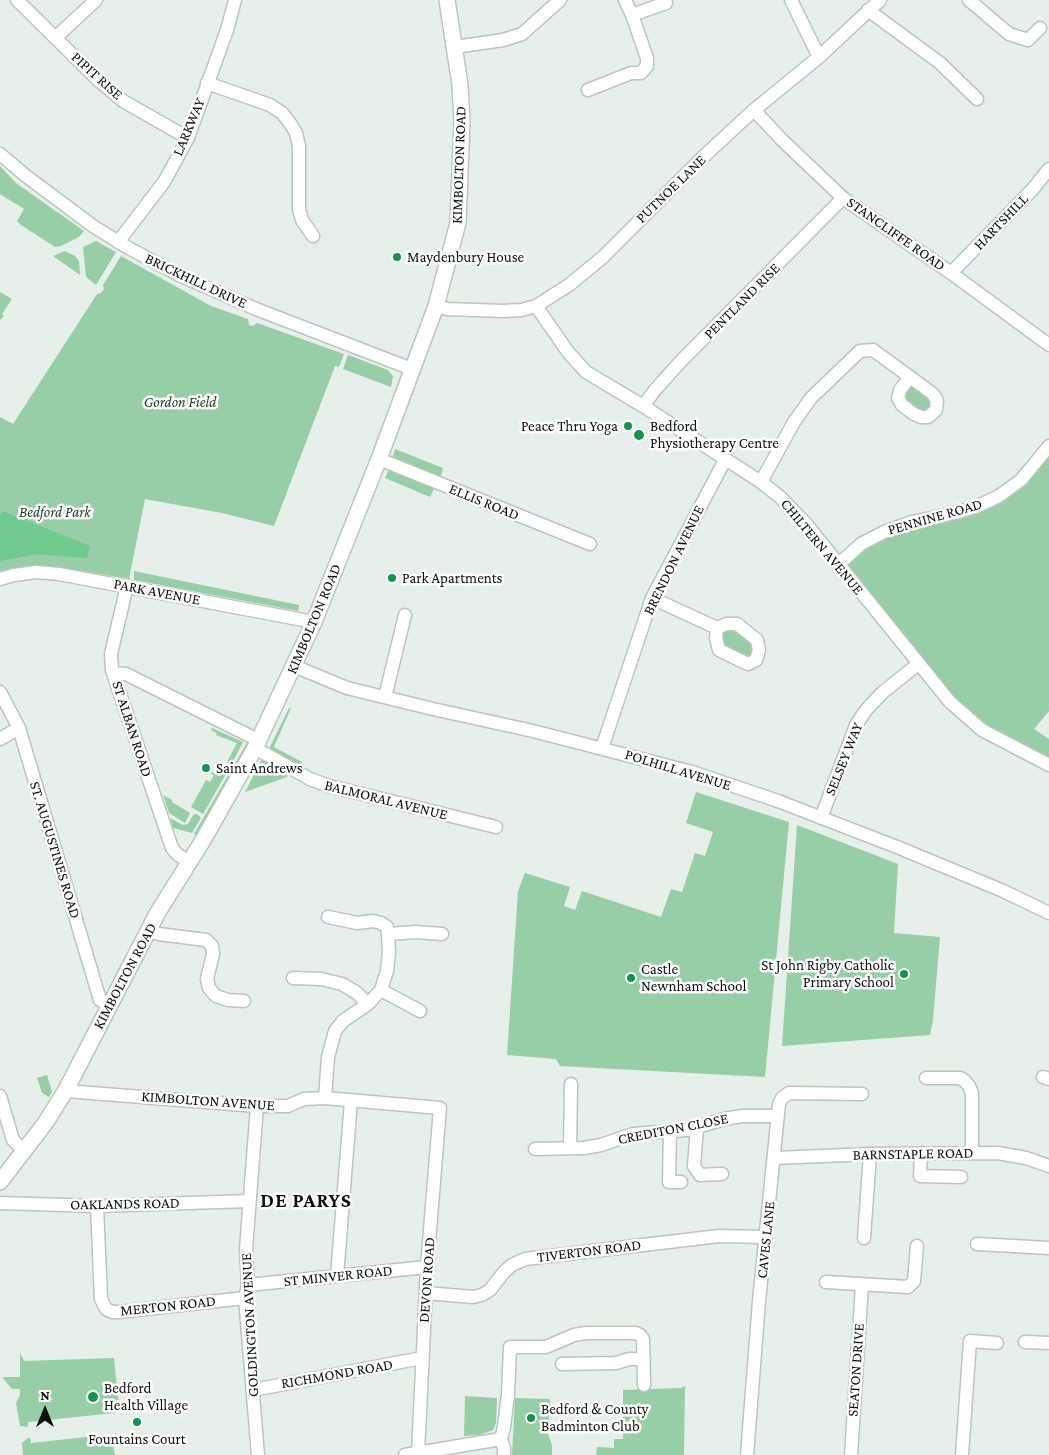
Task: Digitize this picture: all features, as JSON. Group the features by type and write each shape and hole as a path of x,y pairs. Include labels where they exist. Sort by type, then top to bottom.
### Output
{"main road":[{"name":"KIMBOLTON ROAD","path":"0,1182 46,1122 66,1090 158,912 189,862 256,744 314,622 379,459 436,306 458,223 462,122 460,85 447,0"}],"street":[{"name":"PIPIT RISE","path":"17,0 97,79 123,100 188,138"},
{"path":"55,38 96,0"},
{"name":"LARKWAY","path":"118,242 164,182 188,138 236,0"},
{"path":"455,47 503,40 522,34 560,0"},
{"path":"588,90 631,73 641,73 648,66 648,58 625,0"},
{"path":"791,0 819,57"},
{"name":"PUTNOE LANE","path":"436,306 447,309 521,310 536,306 569,285 603,257 702,158 754,110 819,57 880,0"},
{"path":"969,0 1009,34 1028,40 1040,28"},
{"path":"632,16 666,3"},
{"path":"868,10 940,62 977,100"},
{"path":"207,83 270,105 290,123 296,133 299,146 299,208 302,220 313,236"},
{"name":"STANCLIFFE ROAD","path":"754,110 782,140 844,198 952,273 1049,345"},
{"name":"BRICKHILL DRIVE","path":"0,154 93,226 178,275 215,292 412,369"},
{"name":"HARTSHILL","path":"952,273 1032,190 1049,169"},
{"name":"PENTLAND RISE","path":"642,406 682,360 844,198"},
{"name":"CHILTERN AVENUE","path":"536,306 568,352 586,372 761,482 780,497 792,508 839,564 950,702 982,730 1049,765"},
{"path":"761,482 794,422 811,398 860,352 873,350 910,377"},
{"name":"PENNINE ROAD","path":"839,564 861,544 884,532 912,522 956,513 978,506 999,496 1021,480 1049,446"},
{"name":"ELLIS ROAD","path":"379,459 590,544"},
{"name":"BRENDON AVENUE","path":"602,748 652,598 725,460"},
{"name":"PARK AVENUE","path":"0,579 36,572 59,574 314,622"},
{"name":"ST ALBAN ROAD","path":"127,586 110,660 172,848 189,862"},
{"path":"652,598 717,628"},
{"path":"385,698 405,615"},
{"name":"SELSEY WAY","path":"821,818 856,725 866,710 882,693 918,664"},
{"name":"POLHILL AVENUE","path":"294,666 347,688 602,748 692,772 897,846 1001,890 1049,914"},
{"name":"BALMORAL AVENUE","path":"114,674 126,674 256,744 310,779 329,786 496,827"},
{"name":"ST. AUGUSTINES ROAD","path":"0,692 18,728 100,1000 109,1005"},
{"path":"0,739 18,728"},
{"path":"325,1098 328,1057 335,1031 343,1021 368,1004 381,990 389,952 387,928 381,923 373,921 357,923 328,917"},
{"path":"148,931 206,940 212,946 213,954 207,979 210,988 216,996 228,1000 244,1001"},
{"path":"388,934 416,932 442,934"},
{"path":"294,978 321,979 342,984 357,993 368,1004"},
{"path":"381,990 420,1011"},
{"path":"926,1078 960,1078 969,1086 972,1093 972,1153"},
{"path":"570,1148 571,1084"},
{"name":"KIMBOLTON AVENUE","path":"66,1090 257,1106 288,1106 304,1099 325,1098 440,1108"},
{"name":"CAVES LANE","path":"748,1455 759,1302 779,1104 782,1098 789,1093 856,1090"},
{"path":"0,1096 13,1140 24,1151"},
{"path":"337,1276 351,1101"},
{"name":"GOLDINGTON AVENUE","path":"257,1106 246,1249 247,1292 258,1455"},
{"name":"DEVON ROAD","path":"412,1454 422,1358 427,1267 440,1108"},
{"name":"CREDITON CLOSE","path":"535,1149 601,1145 633,1134 697,1127 742,1116 777,1116"},
{"path":"697,1127 694,1166 700,1175 722,1174"},
{"path":"670,1131 669,1182 681,1182"},
{"path":"921,1153 920,1176 960,1177"},
{"name":"BARNSTAPLE ROAD","path":"775,1158 921,1153 1011,1154 1049,1166"},
{"path":"864,1238 870,1154"},
{"name":"OAKLANDS ROAD","path":"0,1203 97,1206 250,1201"},
{"name":"MERTON ROAD","path":"97,1206 101,1299 106,1309 112,1312 119,1312 247,1292"},
{"name":"TIVERTON ROAD","path":"426,1293 482,1295 490,1290 512,1265 525,1258 719,1236 766,1237"},
{"path":"977,1244 1049,1248"},
{"path":"826,1282 908,1287 914,1281 918,1246"},
{"name":"ST MINVER ROAD","path":"247,1292 337,1276 427,1267"},
{"name":"SEATON DRIVE","path":"850,1455 862,1285"},
{"path":"504,1455 501,1439 508,1394 510,1348 546,1347 574,1335 586,1333 636,1333 643,1339 644,1385"},
{"path":"962,1455 970,1341 997,1343"},
{"path":"1026,1342 1049,1343"},
{"name":"RICHMOND ROAD","path":"253,1390 422,1358"},
{"path":"562,1364 616,1363 629,1359 644,1359"},
{"path":"412,1454 501,1439"}],"green space":[{"path":"0,166 16,183 84,231 79,237 55,247 21,225 17,221 24,209 0,194"},
{"path":"96,241 116,252 96,285 86,277 83,247"},
{"path":"65,251 75,256 79,261 80,275 53,256"},
{"name":"Gordon Field","path":"121,256 211,306 248,319 249,325 253,326 257,323 344,354 339,367 335,366 274,526 222,513 145,499 129,579 39,566 0,571 0,417 13,424 97,294 101,293 104,289 103,285"},
{"path":"0,292 12,299 0,320"},
{"path":"348,355 388,370 393,376 391,387 343,369"},
{"path":"908,386 913,387 930,400 929,409 926,413 900,401"},
{"path":"395,449 443,468 441,476 438,478 395,460 393,456"},
{"path":"1049,453 1049,711 1034,729 1049,739 1049,760 988,729 956,703 846,572 849,559 885,535 972,513"},
{"path":"392,470 435,487 430,497 385,478 388,471"},
{"path":"3,511 90,546 87,558 37,554 0,561 0,515"},
{"path":"134,571 299,605 298,611 134,580"},
{"path":"734,627 755,643 752,658 745,658 723,647 720,637 725,629"},
{"path":"289,708 291,708 274,747 302,762 299,767 269,749"},
{"path":"212,728 243,742 231,765 227,762 237,743 216,735 217,733 211,730"},
{"path":"248,741 250,746 199,830 199,837 194,834"},
{"path":"262,759 289,773 287,777 245,792"},
{"path":"222,771 226,774 203,814 191,807 206,780 210,782 214,775 211,774 212,772 219,776"},
{"name":"Castle Newnham School","path":"696,792 789,822 765,1077 560,1066 556,1059 507,1055 518,891 525,873 570,887 564,906 575,910 582,891 661,917 671,889 682,892 695,853 705,856 713,832 686,823"},
{"path":"163,795 190,813 185,823 169,813"},
{"path":"197,814 201,818 192,833 173,828 170,818 183,825 188,824 193,815"},
{"name":"St John Rigby Catholic Primary School","path":"797,825 898,864 894,933 940,937 930,1035 782,1046"},
{"path":"47,1075 52,1092 49,1097 42,1093 37,1078"},
{"path":"20,1353 24,1361 114,1358 119,1408 115,1413 28,1422 28,1427 20,1426 16,1403 20,1395 20,1389 12,1389 2,1377 20,1377"},
{"path":"685,1386 684,1455 596,1455 597,1447 614,1448 614,1439 623,1439 623,1390 681,1388"},
{"path":"465,1396 497,1398 496,1423 493,1430 480,1435 464,1436"},
{"name":"Bedford & County Badminton Club","path":"515,1398 550,1399 548,1434 552,1445 552,1455 512,1455"},
{"path":"104,1435 104,1438 112,1440 115,1455 23,1455 22,1443 28,1438 30,1438 31,1443"}],"place":[{"name":"Maydenbury House","path":"397,257"},
{"name":"Peace Thru Yoga","path":"628,426"},
{"name":"Bedford Physiotherapy Centre","path":"639,435"},
{"name":"Park Apartments","path":"392,578"},
{"name":"Saint Andrews","path":"206,768"},
{"name":"St John Rigby Catholic Primary School","path":"904,974"},
{"name":"Castle Newnham School","path":"631,978"},
{"name":"Bedford Health Village","path":"93,1397"},
{"name":"Bedford & County Badminton Club","path":"531,1418"},
{"name":"Fountains Court","path":"137,1422"}],"district":[{"name":"DE PARYS","path":"306,1201"}],"park label":[{"name":"Bedford Park","path":"55,512"}]}
